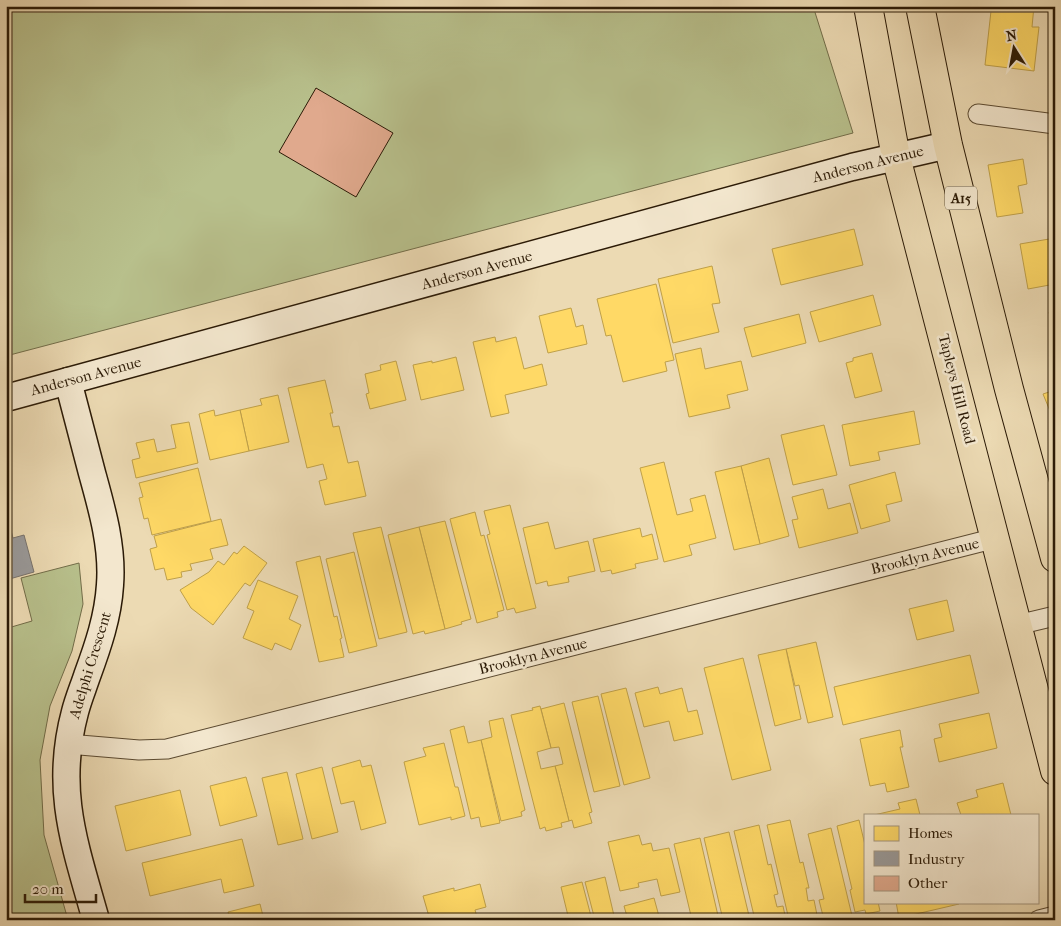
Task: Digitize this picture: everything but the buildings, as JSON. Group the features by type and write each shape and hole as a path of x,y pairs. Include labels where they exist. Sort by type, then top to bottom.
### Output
{"main road":[{"name":"Tapleys Hill Road","path":"868,6 896,157 1055,771"},
{"name":"A15","path":"920,6 948,144 1007,380 1055,558"}],"street":[{"path":"978,114 1055,124"},
{"name":"Anderson Avenue","path":"6,398 852,167 948,144"},
{"name":"Adelphi Crescent","path":"68,381 103,513 109,550 110,583 106,617 98,646 75,710 68,744 66,768 68,808 72,834 96,920"},
{"name":"Brooklyn Avenue","path":"68,744 139,750 167,749 996,538"},
{"path":"1017,625 1055,616"},
{"path":"1039,920 1055,916"}],"green space":[{"path":"6,6 813,6 853,133 6,356"},
{"path":"79,563 83,604 72,651 50,706 40,760 44,835 68,920 6,920 6,622 8,628 32,621 21,578"}]}
